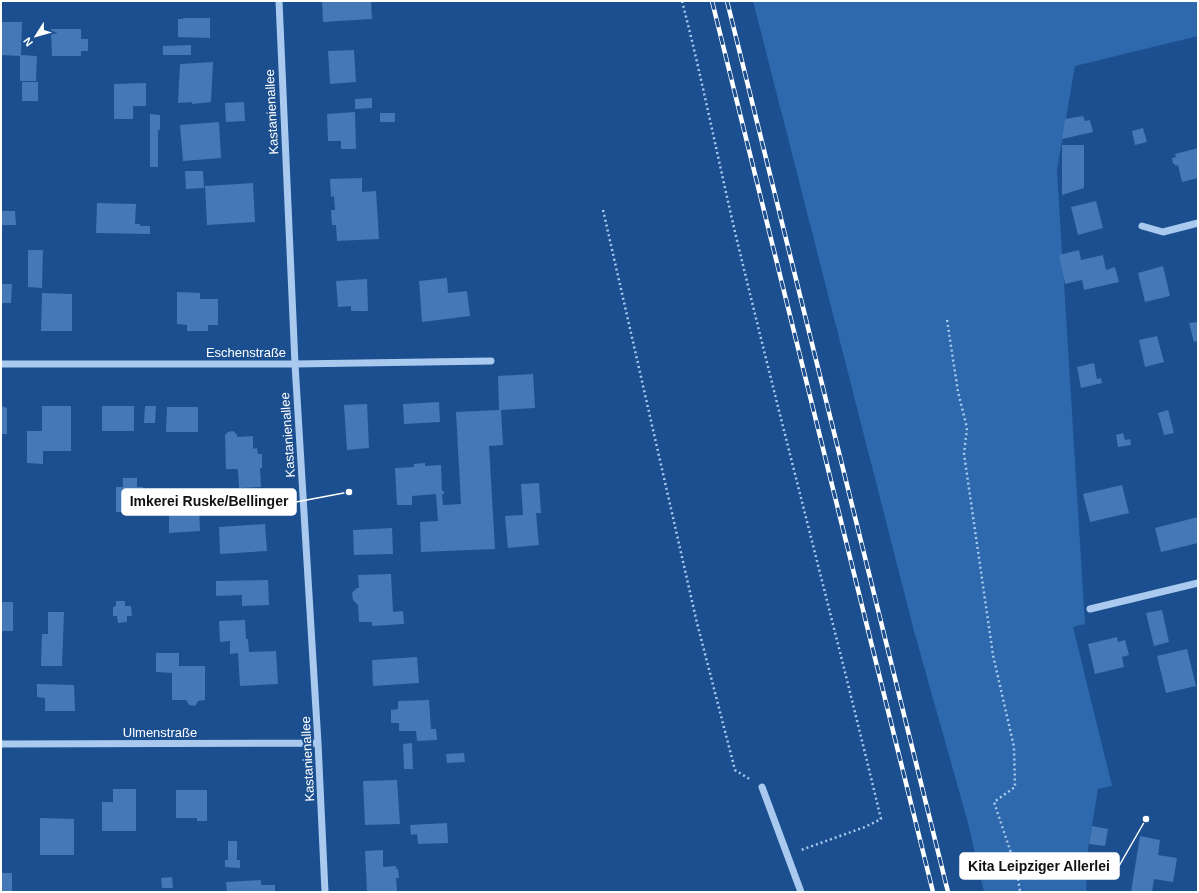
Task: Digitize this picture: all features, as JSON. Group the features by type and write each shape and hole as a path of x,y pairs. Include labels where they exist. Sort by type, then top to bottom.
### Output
{"street":[{"name":"Kastanienallee","path":"278,1 295,364 318,743 325,892"},
{"path":"1142,226 1163,232 1198,223"},
{"name":"Eschenstraße","path":"1,364 295,364 491,361"},
{"path":"1090,609 1198,583"},
{"name":"Ulmenstraße","path":"1,744 318,743"},
{"path":"762,787 801,892"}],"path":[{"path":"682,1 698,63 735,231 881,819 865,827 787,856"},
{"path":"603,210 697,623 735,770 762,787"},
{"path":"947,320 958,392 967,428 964,454 993,654 1014,747 1014,787 994,802 1017,871 1020,892"}],"shaded area":[{"path":"753,1 1198,1 1198,36 1075,66 1057,170 1085,624 1073,627 1112,786 1098,789 1088,849 1086,892 984,892 968,823 914,631"}],"building":[{"path":"322,1 371,1 372,19 323,22"},
{"path":"210,18 210,38 178,37 178,19"},
{"path":"1,22 22,22 21,55 37,56 36,81 20,81 20,56 1,55"},
{"path":"51,29 81,29 81,39 88,39 88,51 81,51 81,56 52,56"},
{"path":"191,45 191,55 163,55 163,46"},
{"path":"354,50 356,82 330,84 328,51"},
{"path":"213,62 211,102 192,104 192,102 178,103 180,64"},
{"path":"22,82 38,82 38,101 22,101"},
{"path":"146,83 146,106 133,106 133,119 114,119 114,84"},
{"path":"372,98 372,108 355,109 355,99"},
{"path":"244,102 245,121 226,122 225,103"},
{"path":"355,112 356,149 341,149 341,141 328,141 327,114"},
{"path":"380,113 395,113 395,122 380,122"},
{"path":"150,114 160,115 160,129 158,131 158,167 150,167"},
{"path":"1083,116 1085,121 1090,120 1093,132 1062,139 1065,119"},
{"path":"219,122 221,158 183,161 180,125"},
{"path":"1143,128 1147,142 1135,145 1132,131"},
{"path":"1062,145 1084,145 1084,188 1062,195"},
{"path":"1198,148 1198,178 1182,182 1178,165 1175,166 1175,164 1173,164 1172,158 1176,157 1175,154"},
{"path":"185,171 203,171 204,188 186,189"},
{"path":"362,178 362,192 376,191 379,239 337,241 336,225 332,225 331,210 335,210 334,196 331,197 330,179"},
{"path":"253,183 255,222 207,225 205,186"},
{"path":"1096,201 1103,228 1078,235 1071,207"},
{"path":"97,203 136,204 135,224 140,224 140,226 150,226 150,234 96,233"},
{"path":"1,211 15,211 16,225 1,225"},
{"path":"28,250 43,250 42,288 28,287"},
{"path":"1079,250 1081,260 1103,255 1106,270 1115,267 1119,282 1084,290 1082,280 1065,284 1059,255"},
{"path":"1163,266 1170,296 1145,302 1138,273"},
{"path":"447,278 448,293 467,291 470,316 422,322 419,281"},
{"path":"367,279 368,311 351,311 351,306 338,307 336,281"},
{"path":"1,284 12,284 11,303 1,303"},
{"path":"177,292 200,293 200,299 218,299 218,325 208,325 208,331 187,331 187,325 177,324"},
{"path":"42,293 72,294 72,331 41,331"},
{"path":"1198,322 1198,341 1194,342 1189,323"},
{"path":"1157,336 1164,362 1145,367 1139,340"},
{"path":"1094,363 1097,379 1101,378 1102,383 1081,388 1077,367"},
{"path":"533,374 535,408 501,410 503,445 489,446 495,549 421,552 420,522 438,521 436,494 412,496 412,505 397,505 395,468 414,467 414,464 425,463 425,466 441,465 442,491 444,491 444,494 442,494 443,505 461,504 456,412 499,410 498,376"},
{"path":"439,402 440,422 404,424 403,404"},
{"path":"367,404 369,448 347,450 344,405"},
{"path":"1,406 7,408 7,434 1,434"},
{"path":"42,406 71,406 71,451 43,451 43,464 27,463 27,431 42,431"},
{"path":"102,406 134,406 134,431 102,431"},
{"path":"145,406 156,406 155,423 144,423"},
{"path":"167,407 198,407 198,432 166,432"},
{"path":"1168,410 1174,433 1164,435 1158,413"},
{"path":"233,431 237,437 253,436 253,449 257,448 258,454 262,454 262,468 260,468 261,487 239,488 237,469 226,469 225,435 228,432"},
{"path":"1123,433 1125,440 1130,439 1131,445 1118,447 1116,435"},
{"path":"123,478 137,478 137,487 143,487 143,512 116,512 116,487 123,487"},
{"path":"539,483 541,513 536,513 539,545 508,548 505,516 523,515 521,484"},
{"path":"1122,485 1129,513 1090,522 1083,494"},
{"path":"199,507 200,531 169,533 169,515 175,515 175,508"},
{"path":"1198,517 1198,543 1161,552 1155,528"},
{"path":"265,524 267,551 220,554 219,527"},
{"path":"392,528 393,554 354,555 353,530"},
{"path":"391,574 393,612 403,611 404,624 372,626 372,622 359,622 358,605 353,600 352,593 359,588 358,575"},
{"path":"268,580 269,605 242,606 242,595 216,596 216,581"},
{"path":"116,601 125,601 125,606 131,606 132,616 127,616 127,622 118,623 117,616 113,616 113,607 116,606"},
{"path":"1,602 13,602 13,631 1,631"},
{"path":"1162,610 1169,642 1154,646 1146,613"},
{"path":"48,612 64,612 62,666 41,666 42,634 48,634"},
{"path":"245,620 246,639 248,639 249,652 276,651 278,684 240,686 238,653 230,654 230,641 220,642 219,621"},
{"path":"1117,637 1118,642 1125,640 1129,655 1122,657 1124,667 1095,674 1088,644"},
{"path":"1187,649 1196,686 1166,693 1157,656"},
{"path":"156,653 179,653 179,666 205,666 205,700 198,701 195,706 189,705 186,700 172,700 172,673 156,672"},
{"path":"417,657 419,683 373,686 372,660"},
{"path":"37,684 74,685 75,711 45,711 45,698 37,697"},
{"path":"429,700 431,729 436,729 437,740 417,741 416,731 399,731 399,723 391,723 391,710 398,709 398,701"},
{"path":"412,743 413,769 404,769 403,744"},
{"path":"464,753 465,762 447,763 446,754"},
{"path":"397,780 400,824 365,825 363,781"},
{"path":"113,789 136,789 136,831 102,831 102,802 113,802"},
{"path":"176,790 207,790 207,821 197,821 197,818 176,818"},
{"path":"40,818 74,819 74,855 40,855"},
{"path":"447,823 448,843 418,844 417,834 411,835 410,825"},
{"path":"1092,826 1108,829 1105,846 1089,844"},
{"path":"1140,836 1160,840 1158,855 1177,858 1173,882 1154,879 1152,892 1131,892"},
{"path":"228,841 237,841 237,860 240,860 240,868 225,867 225,860 228,860"},
{"path":"383,850 383,867 396,866 396,869 398,869 399,878 396,878 397,891 367,892 365,851"},
{"path":"1,873 12,873 12,892 1,892"},
{"path":"172,877 173,888 162,888 161,878"},
{"path":"261,880 261,885 275,885 275,892 227,892 226,882"}],"railway":[{"path":"712,1 933,892"},
{"path":"727,1 948,892"}],"place":[{"name":"Imkerei Ruske/Bellinger","path":"349,492"},
{"name":"Kita Leipziger Allerlei","path":"1146,819"}]}
